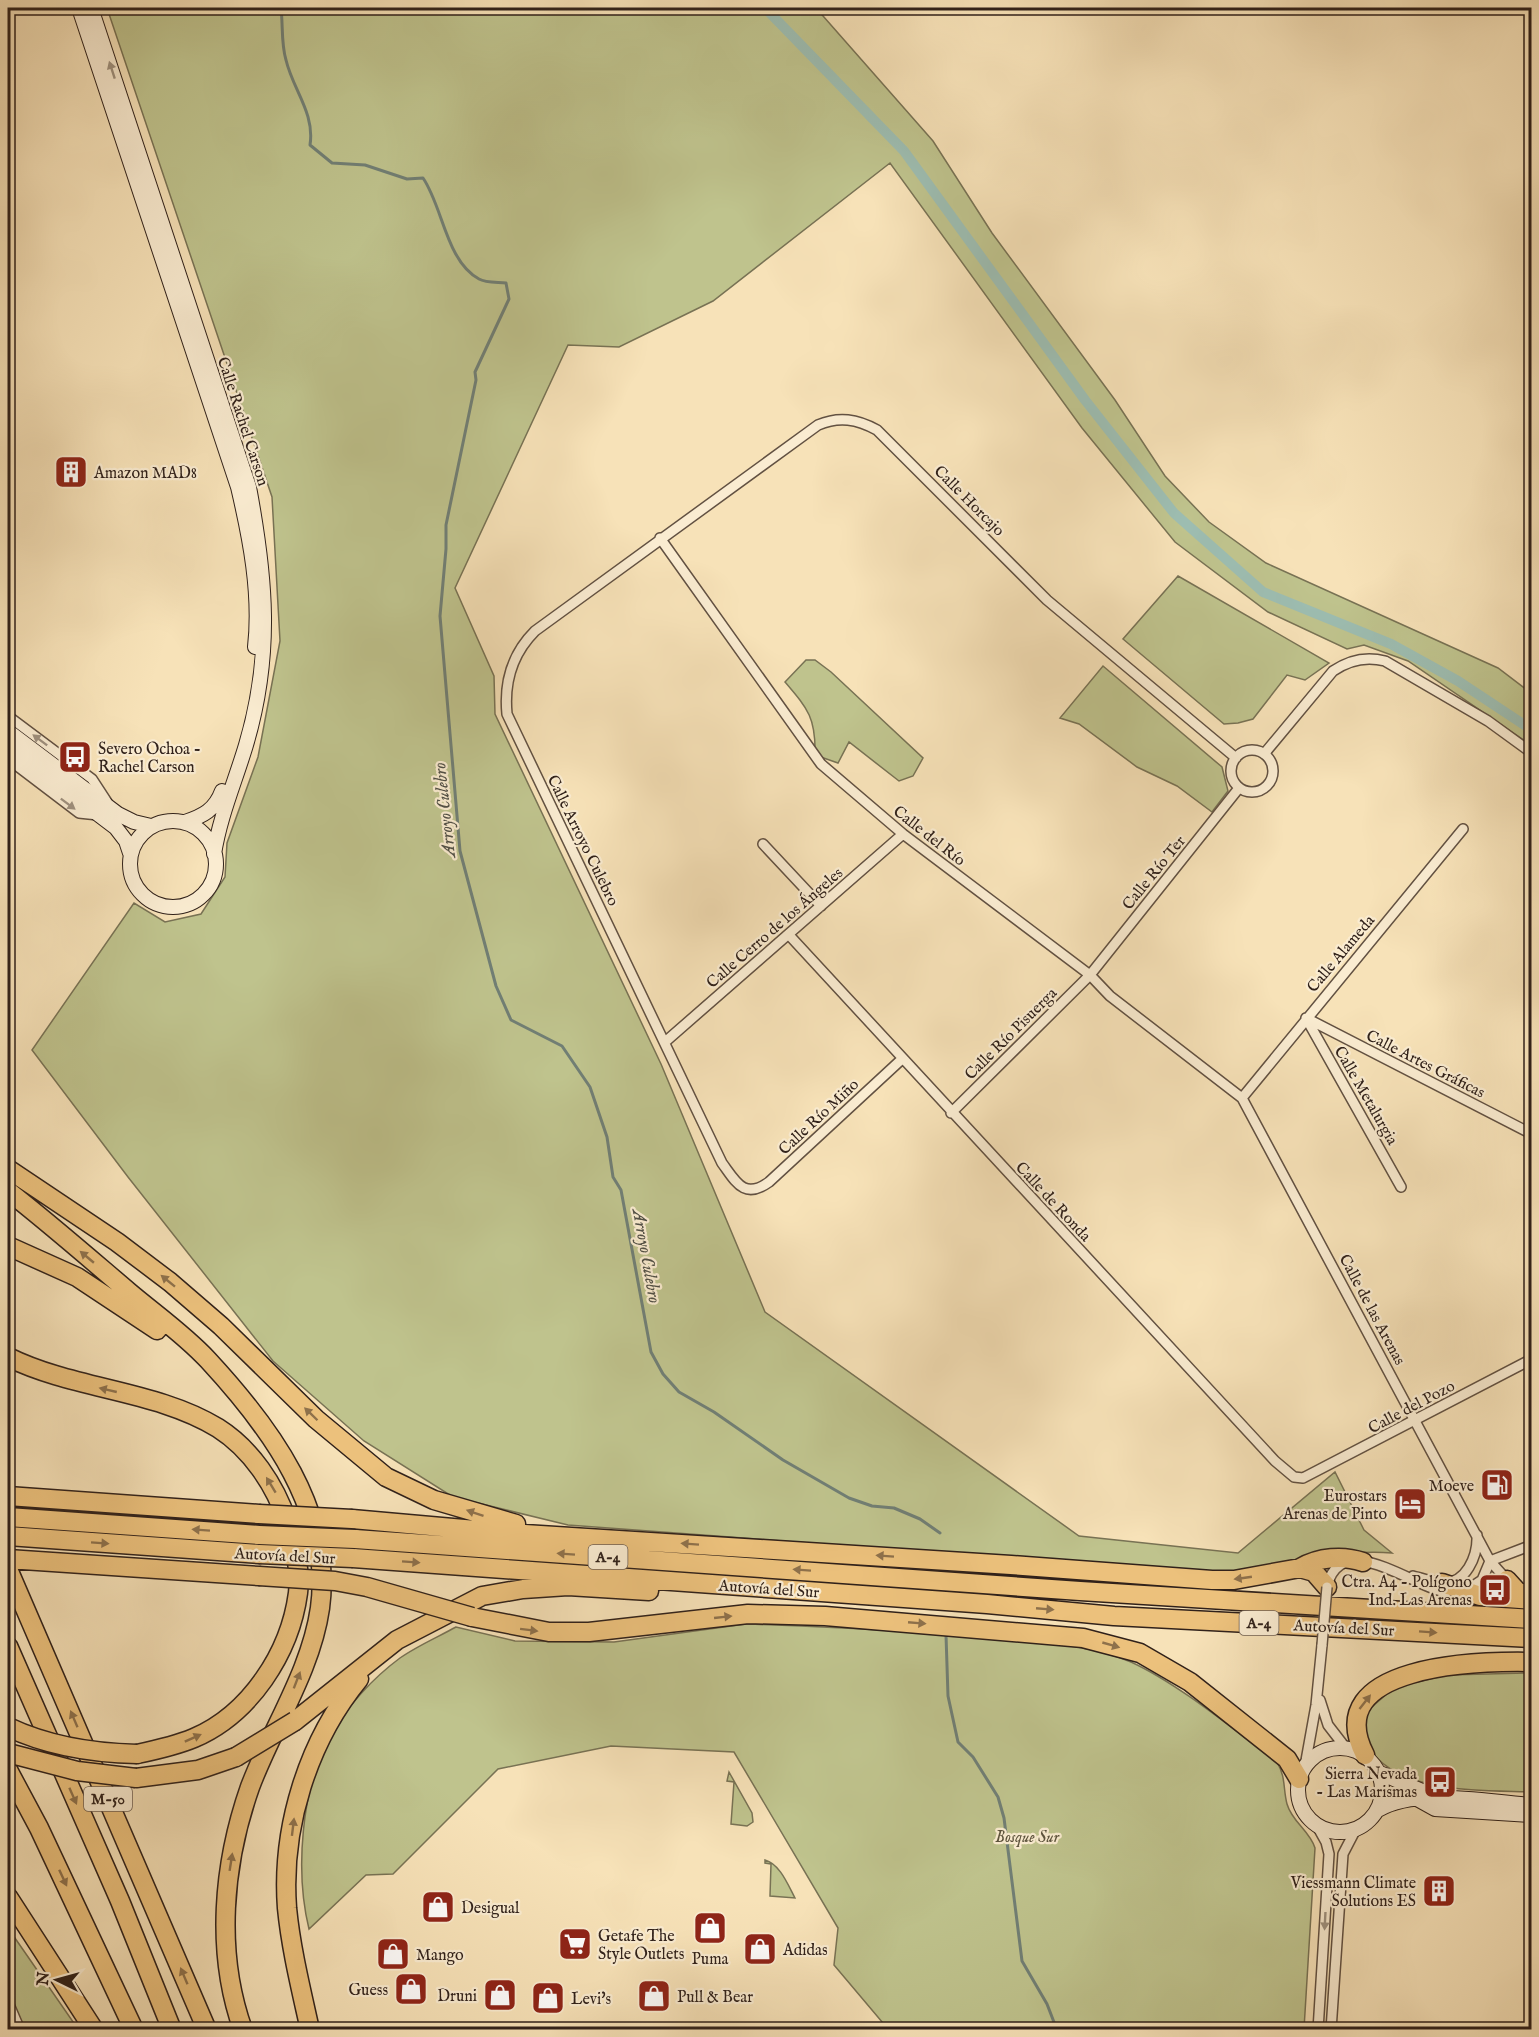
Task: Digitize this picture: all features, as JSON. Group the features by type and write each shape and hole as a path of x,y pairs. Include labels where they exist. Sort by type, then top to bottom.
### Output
{"highway":[{"path":"8,1168 117,1242 170,1282 221,1326 316,1419 386,1477 435,1500 490,1518 573,1537"},
{"path":"8,1191 207,1359 264,1429 292,1471 307,1502 320,1550 320,1607 310,1646 241,1814 230,1864 226,1921 227,1970 243,2030"},
{"path":"8,1246 77,1277 147,1322 201,1366 264,1429"},
{"path":"8,1357 66,1380 138,1397 188,1413 219,1429 261,1468 280,1501 295,1546 298,1592 289,1631 273,1667 250,1698 220,1723 195,1738 165,1749 137,1754 78,1749 29,1737 8,1727"},
{"path":"15,1496 573,1537 1212,1580 1234,1580 1300,1568 1328,1558 1347,1558 1364,1562"},
{"name":"Autovía del Sur","path":"8,1517 1532,1619"},
{"name":"Autovía del Sur","path":"8,1536 259,1554 353,1558 987,1604 1114,1616 1532,1638"},
{"path":"8,1559 335,1581 367,1587 520,1629 559,1632 589,1632 748,1614 825,1616 1083,1638 1140,1653 1190,1682 1302,1773"},
{"path":"985,1564 1112,1584 1196,1591 1233,1600"},
{"path":"1300,1568 1314,1572 1327,1587"},
{"name":"M-50","path":"8,1569 207,2030"},
{"path":"1507,1580 1517,1591 1532,1599"},
{"path":"1442,1583 1462,1592 1480,1596 1532,1599"},
{"path":"8,1753 77,1772 136,1778 198,1770 236,1757 295,1722 397,1640 482,1596 523,1589 568,1586 952,1610 987,1604"},
{"name":"M-50","path":"8,1646 120,1901 172,2030"},
{"path":"310,2030 294,1960 287,1907 287,1870 296,1806 315,1746 341,1700 378,1656"},
{"path":"1365,1755 1355,1734 1355,1720 1362,1705 1378,1688 1423,1671 1467,1664 1532,1662"},
{"path":"8,1770 39,1828 134,2030"},
{"path":"287,1870 303,1959 322,2030"},
{"path":"8,1897 94,2030"},
{"path":"226,1921 238,1983 256,2030"}],"street":[{"name":"Calle Rachel Carson","path":"79,8 238,487 249,532 256,636 249,698 237,748 217,804 202,816 185,822"},
{"name":"Calle Rachel Carson","path":"91,8 249,487 257,527 265,589 266,632 258,693 246,745 218,828 214,854"},
{"name":"Calle Horcajo","path":"660,538 818,425 832,419 863,423 877,430 913,463 1047,600 1236,758"},
{"name":"Calle del Río","path":"660,538 821,764 903,834 1090,975 1110,996 1242,1098"},
{"name":"Calle Arroyo Culebro","path":"660,538 535,631 518,652 505,693 507,714 722,1163 744,1189 753,1191"},
{"path":"1264,754 1333,670 1345,663 1373,658 1385,661 1488,721 1532,753"},
{"path":"8,716 92,779 105,812 126,841 130,853 130,874 141,894 159,905 170,908 185,906 198,899 209,888 216,875 212,846 199,829 185,822 165,821 151,826 138,837 130,853"},
{"path":"8,731 105,812"},
{"path":"8,746 105,812 151,826"},
{"path":"1246,751 1264,754 1272,764 1269,783 1259,791 1239,788 1232,777 1236,758 1246,751"},
{"path":"8,759 79,813 105,812"},
{"name":"Calle Río Ter","path":"1090,975 1239,788"},
{"name":"Calle Alameda","path":"1242,1098 1463,829"},
{"name":"Calle Cerro de los Ángeles","path":"665,1042 903,834"},
{"path":"763,844 821,906"},
{"name":"Calle de Ronda","path":"789,935 951,1113 1275,1461 1294,1478 1304,1478"},
{"name":"Calle Río Pisuerga","path":"951,1113 1090,975"},
{"name":"Calle Artes Gráficas","path":"1306,1018 1532,1134"},
{"name":"Calle Metalurgia","path":"1306,1018 1401,1187"},
{"name":"Calle Río Miño","path":"753,1191 769,1182 902,1059"},
{"name":"Calle de las Arenas","path":"1242,1098 1490,1561 1507,1580"},
{"name":"Calle del Pozo","path":"1304,1478 1532,1359"},
{"path":"1318,2030 1329,1854 1326,1842 1316,1824 1302,1809 1299,1799 1318,1686 1329,1577 1337,1569 1364,1562 1442,1583 1465,1572 1474,1561 1477,1535"},
{"path":"1474,1561 1490,1561 1532,1545"},
{"path":"1400,1572 1434,1590 1462,1592 1482,1580 1490,1561"},
{"path":"1318,1686 1323,1715 1345,1747"},
{"path":"1302,1773 1322,1751 1345,1747 1365,1755 1380,1773 1422,1791 1532,1800"},
{"path":"1378,1810 1383,1792 1380,1773"},
{"path":"1316,1824 1339,1832 1356,1829 1365,1825 1378,1810 1396,1801 1419,1798 1532,1805"},
{"path":"1419,1798 1435,1809 1532,1815"},
{"path":"1332,2030 1343,1854 1356,1829"},
{"path":"8,2002 20,2030"},
{"path":"804,2030 830,2030"}],"green space":[{"path":"107,8 816,8 933,141 992,233 1115,400 1165,476 1209,522 1266,563 1498,668 1531,693 1531,745 1408,661 1364,645 1347,649 1268,612 1175,542 1082,428 890,163 713,301 619,347 568,345 455,588 494,676 495,714 661,1064 765,1312 1079,1536 1238,1553 1335,1472 1364,1530 1392,1553 1334,1555 1239,1575 568,1525 453,1497 364,1441 273,1361 128,1177 32,1050 134,903 165,922 201,914 225,877 227,843 258,757 280,641 272,497"},
{"path":"1178,576 1329,663 1305,680 1287,675 1253,719 1224,724 1123,639"},
{"path":"806,660 815,660 831,672 923,758 913,776 899,781 849,742 838,763 815,755 814,732 809,715 785,682"},
{"path":"1103,666 1222,767 1228,791 1212,812 1177,786 1137,767 1079,724 1060,718"},
{"name":"Bosque Sur","path":"746,1624 934,1633 1048,1643 1099,1651 1149,1671 1206,1708 1277,1762 1282,1773 1289,1810 1309,1836 1315,1848 1304,2029 888,2029 834,1965 838,1928 734,1752 611,1746 498,1769 393,1874 366,1875 309,1929 302,1882 303,1831 307,1805 320,1757 336,1725 352,1704 370,1684 400,1658 456,1627 515,1641 614,1642"},
{"path":"1531,1673 1531,1792 1463,1789 1414,1780 1393,1771 1376,1757 1365,1739 1366,1712 1395,1687 1447,1675"},
{"path":"729,1772 752,1813 753,1822 747,1826 731,1824 734,1782 727,1781"},
{"path":"765,1860 770,1862 779,1870 795,1898 770,1896 771,1864 765,1863"},
{"path":"8,1928 78,2029 8,2029"}],"waterway":[{"name":"Arroyo Culebro","path":"281,8 284,54 309,122 310,145 332,163 365,165 407,179 423,178 459,260 479,279 506,283 509,299 475,372 476,380 446,525 440,616 460,851 496,986 511,1020 562,1046 590,1087 607,1137 613,1177 621,1190 651,1352 663,1374 679,1392 714,1412 783,1460 849,1498 872,1506 894,1508 920,1519 940,1533"},
{"path":"765,8 904,151 1085,400 1174,513 1263,592 1391,644 1458,681 1532,730"},
{"name":"Arroyo Culebro","path":"946,1635 948,1696 958,1742 973,1757 998,1797 1004,1818 1022,1961 1047,2004 1057,2030"}],"place":[{"name":"Amazon MAD8","path":"71,472"},
{"name":"Severo Ochoa - Rachel Carson","path":"75,757"},
{"name":"Moeve","path":"1497,1485"},
{"name":"Eurostars Arenas de Pinto","path":"1410,1504"},
{"name":"Ctra. A4 - Polígono Ind. Las Arenas","path":"1495,1590"},
{"name":"Sierra Nevada - Las Marismas","path":"1440,1782"},
{"name":"Viessmann Climate Solutions ES","path":"1439,1891"},
{"name":"Desigual","path":"438,1907"},
{"name":"Puma","path":"710,1928"},
{"name":"Getafe The Style Outlets","path":"575,1944"},
{"name":"Adidas","path":"760,1949"},
{"name":"Mango","path":"393,1954"},
{"name":"Guess","path":"411,1989"},
{"name":"Druni","path":"500,1995"},
{"name":"Pull & Bear","path":"654,1996"},
{"name":"Levi's","path":"548,1998"}]}
